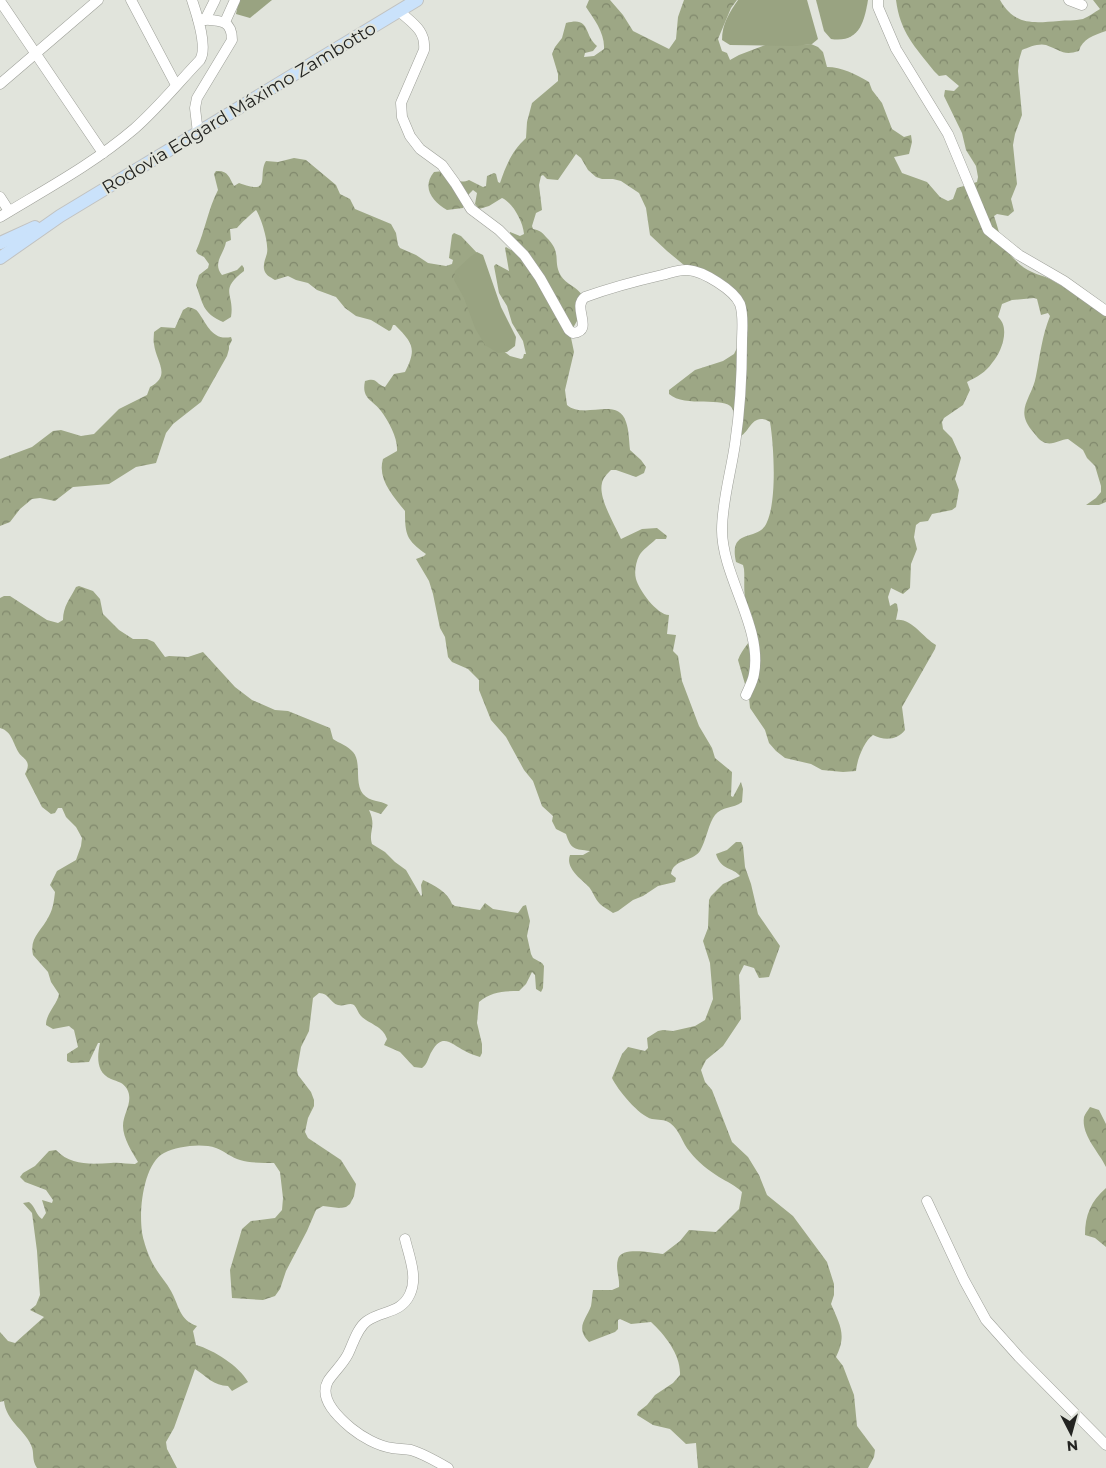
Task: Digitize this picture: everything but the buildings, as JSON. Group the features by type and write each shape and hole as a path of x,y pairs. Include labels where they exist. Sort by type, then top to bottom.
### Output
{"main road":[{"name":"Rodovia Edgard Máximo Zambotto","path":"0,258 60,216 417,0"},
{"name":"Rodovia Edgard Máximo Zambotto","path":"0,243 60,216"}],"street":[{"path":"0,84 98,0"},
{"path":"131,0 176,85"},
{"path":"0,217 85,167 103,153 147,117 203,56 202,19 192,0"},
{"path":"202,19 215,0"},
{"path":"225,22 236,0"},
{"path":"878,0 878,7 896,49 948,134 988,230 1019,255 1064,281 1106,311"},
{"path":"1069,0 1082,5"},
{"path":"0,1 103,153"},
{"path":"398,11 423,35 425,40 424,50 401,103 402,117 410,136 420,149 442,165 471,209 499,230 524,255 540,278 569,330 573,333 582,330 584,325 580,306 581,300 585,297 638,280 683,270 694,271 727,288 740,303 742,312 742,355 736,443 722,529 726,556 744,608 755,652 754,676 746,695"},
{"path":"198,133 195,113 197,98 232,40 230,25 225,22 202,19"},
{"path":"0,197 10,211"},
{"path":"927,1201 964,1280 986,1320 1019,1357 1106,1445"},
{"path":"405,1239 413,1277 410,1296 404,1305 373,1318 362,1325 347,1357 328,1382 326,1397 334,1412 352,1429 367,1438 390,1448 409,1450 421,1454 448,1468"}],"green space":[{"path":"589,0 610,0 623,15 633,31 669,49 676,39 678,17 684,0 737,0 731,8 718,39 722,51 727,53 730,60 778,40 797,45 811,44 818,47 823,52 827,67 843,70 869,82 872,90 882,103 892,129 904,137 911,135 912,142 909,154 894,157 902,173 927,182 940,197 948,201 953,199 957,188 977,182 978,177 976,166 966,150 962,133 944,96 945,90 954,91 959,86 946,75 939,76 909,39 901,21 896,0 1000,0 1012,15 1018,19 1041,22 1083,19 1100,9 1093,0 1106,0 1106,31 1086,40 1079,51 1065,53 1046,45 1022,50 1018,71 1022,115 1013,145 1017,184 1011,199 1014,211 1008,216 997,214 994,216 1006,249 1021,265 1106,307 1106,502 1099,505 1086,505 1101,492 1101,486 1095,466 1087,458 1083,450 1068,439 1052,443 1042,442 1028,425 1025,418 1024,411 1034,384 1043,338 1050,316 1048,313 1041,315 1037,299 1034,298 1012,300 1002,304 998,317 1004,327 1004,334 999,353 987,369 967,382 970,390 963,405 944,418 942,422 943,429 952,438 961,458 955,479 959,490 956,507 952,510 932,514 928,521 920,522 916,525 914,537 917,549 911,564 910,588 903,594 891,588 888,597 890,606 895,603 897,604 896,620 902,620 912,625 936,645 935,649 902,707 905,730 895,738 882,738 873,735 862,751 856,771 822,770 811,764 785,758 776,751 769,743 765,730 750,708 738,660 752,637 754,625 745,597 743,565 736,562 735,551 736,544 740,539 763,528 770,512 774,473 770,422 759,419 739,437 732,408 728,405 685,400 669,394 669,390 695,370 723,361 734,354 738,346 739,299 690,270 650,235 646,208 639,193 621,181 596,177 576,154 558,180 547,179 543,175 541,176 539,185 542,210 536,213 532,226 533,229 542,233 551,243 556,252 558,271 582,295 577,321 570,333 574,352 565,390 567,405 574,409 582,410 616,410 622,414 626,422 630,450 646,467 644,473 636,477 611,470 602,483 602,496 621,539 642,529 657,528 667,536 666,539 656,539 640,554 635,573 636,579 654,607 669,615 667,634 676,635 673,651 678,656 682,681 699,726 712,748 715,758 732,772 731,796 733,797 741,782 743,789 742,802 721,810 715,815 697,855 679,863 672,869 671,874 676,878 675,882 658,886 613,913 600,904 570,864 570,855 583,855 590,851 574,848 566,834 556,829 552,821 553,816 542,806 533,781 524,770 506,737 491,720 479,690 479,680 468,669 452,662 448,657 445,637 440,628 429,581 416,559 426,554 414,545 408,536 405,525 405,511 384,480 382,473 383,459 397,451 396,441 384,415 368,399 364,387 365,381 374,380 385,387 394,374 405,372 412,352 406,337 395,325 389,331 371,320 356,316 345,308 336,297 317,290 308,283 288,276 275,280 268,276 264,267 267,253 266,237 256,210 237,228 230,229 231,240 226,242 218,262 219,271 222,275 237,270 242,265 244,268 244,271 236,278 230,288 231,317 223,322 211,315 204,307 196,285 199,275 208,268 209,264 196,251 218,190 214,174 216,171 226,173 234,186 239,183 256,187 262,182 266,161 278,162 294,158 306,160 336,185 340,194 350,199 355,209 391,224 396,233 400,248 428,263 446,266 452,264 453,260 449,258 452,235 454,233 461,236 479,255 502,350 510,356 523,358 524,354 526,354 523,341 512,323 507,306 499,293 494,266 496,264 509,271 505,248 512,249 510,232 520,236 524,234 517,213 502,198 489,206 479,209 475,204 477,193 473,190 468,195 463,208 447,210 437,203 430,194 430,178 434,172 444,171 458,181 469,180 483,187 486,186 487,176 494,173 500,183 510,159 526,138 527,122 532,103 558,81 558,74 552,54 562,38 566,23 574,21 583,24 597,46 593,51 585,53 584,57 594,56 604,49 601,32 586,7"},
{"path":"188,307 197,311 215,334 224,338 231,337 232,340 227,356 201,402 173,424 166,433 156,463 136,467 109,484 73,487 55,501 40,498 32,499 20,509 10,522 0,526 0,459 32,447 53,431 61,430 81,436 94,434 119,409 147,395 150,387 160,378 161,373 155,351 154,332 161,327 175,328 183,310"},
{"path":"79,586 93,591 100,599 103,614 119,630 133,639 147,639 154,642 165,657 188,657 203,652 235,687 252,700 275,710 288,711 330,728 333,739 349,748 356,756 359,784 363,794 388,805 381,814 369,810 372,821 372,844 385,852 406,870 421,896 423,880 444,892 455,906 480,910 485,903 493,909 518,913 526,905 530,921 527,936 531,954 533,958 544,966 543,988 541,992 536,989 535,975 532,972 526,984 519,991 498,993 488,996 479,1002 477,1023 482,1044 480,1057 444,1041 436,1045 422,1068 414,1067 400,1052 384,1045 387,1039 382,1031 364,1019 354,1005 338,1005 322,993 313,998 309,1031 301,1047 297,1070 298,1075 311,1092 314,1100 314,1106 308,1118 305,1132 308,1138 341,1160 356,1184 354,1196 346,1207 323,1206 316,1210 286,1271 280,1289 275,1296 263,1300 232,1298 230,1270 242,1229 251,1221 275,1218 282,1210 283,1198 280,1172 274,1163 244,1161 210,1146 190,1146 176,1149 164,1153 157,1159 146,1180 141,1207 142,1232 149,1255 174,1296 180,1312 186,1320 197,1326 193,1331 196,1345 225,1359 239,1370 248,1382 232,1391 228,1386 214,1382 195,1369 174,1428 166,1442 167,1449 177,1468 37,1468 28,1439 8,1414 4,1401 0,1402 0,1332 8,1341 15,1343 44,1317 30,1310 36,1305 40,1295 32,1213 23,1203 29,1202 42,1219 46,1213 42,1200 52,1203 53,1200 46,1190 25,1182 20,1177 35,1166 49,1151 56,1150 68,1159 82,1163 135,1164 138,1162 128,1145 123,1131 123,1121 129,1103 129,1094 124,1085 106,1076 100,1068 98,1053 100,1043 98,1043 89,1062 71,1063 67,1061 67,1054 78,1047 74,1030 69,1026 53,1029 46,1025 46,1021 59,994 51,982 48,972 33,955 33,943 52,908 55,892 50,885 57,871 76,860 82,838 76,827 66,817 62,808 58,808 55,813 51,814 42,807 25,774 28,764 19,753 10,735 0,728 0,598 10,596 47,620 58,623 63,620 67,603 76,587"},
{"path":"736,842 741,842 743,846 745,867 758,914 780,946 769,977 759,978 754,968 744,965 739,975 741,1019 723,1046 706,1060 701,1070 705,1082 712,1090 732,1142 748,1157 759,1175 767,1195 793,1216 827,1262 834,1284 834,1295 831,1304 842,1336 836,1357 843,1366 854,1395 857,1426 875,1450 874,1457 868,1468 698,1468 696,1443 686,1444 670,1429 653,1425 637,1415 655,1395 673,1383 680,1375 680,1368 675,1353 662,1333 651,1322 631,1324 620,1319 618,1320 618,1329 615,1332 589,1342 582,1328 591,1306 593,1290 612,1290 619,1287 617,1266 620,1255 631,1251 663,1254 680,1241 689,1230 716,1232 739,1209 742,1192 693,1156 670,1123 647,1117 635,1108 623,1095 612,1078 622,1054 628,1047 645,1051 648,1048 647,1038 658,1031 673,1031 695,1026 705,1020 713,999 710,963 703,941 708,928 709,900 723,884 740,876 724,866 716,854 727,850"},
{"path":"1090,1107 1099,1110 1106,1124 1106,1167 1085,1130 1084,1117"},
{"path":"1106,1188 1106,1247 1095,1238 1085,1235 1086,1221 1090,1209 1096,1198"}],"shaded area":[{"path":"239,0 272,0 250,18 236,14"},
{"path":"738,0 807,0 818,39 812,44 795,46 730,45 722,40 723,29 729,14"},
{"path":"816,0 868,0 859,30 848,38 831,39 824,31"},
{"path":"477,252 483,255 501,307 516,337 515,346 507,352 498,353 485,345 475,328 464,298 454,280 455,271"}]}
